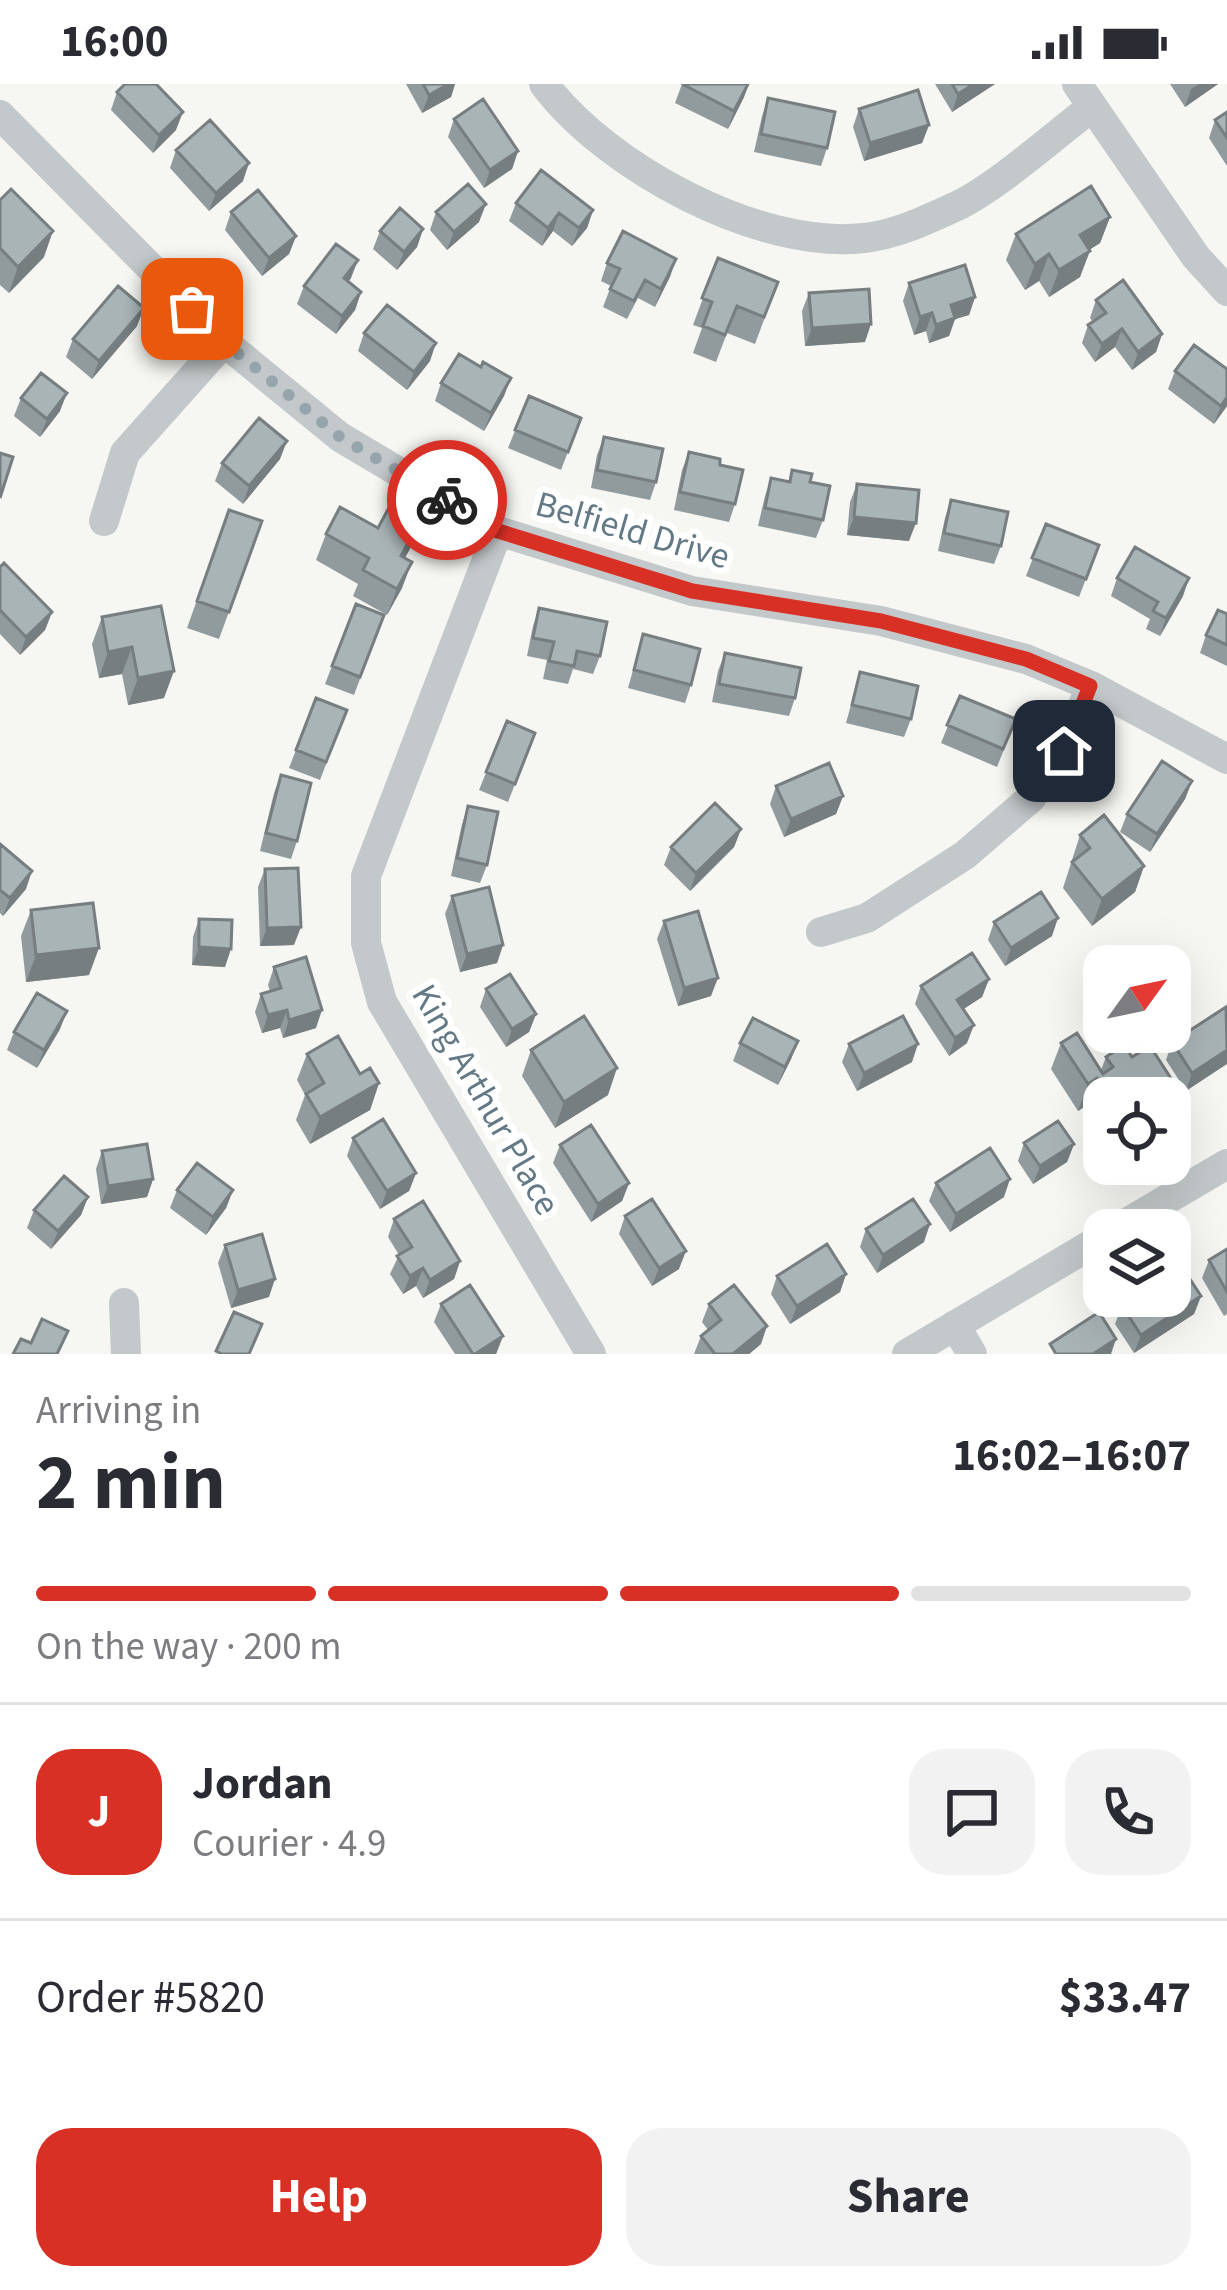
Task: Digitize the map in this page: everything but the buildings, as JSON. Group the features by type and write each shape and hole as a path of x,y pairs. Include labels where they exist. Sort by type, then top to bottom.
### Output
{"street":[{"path":"544,84 610,150 679,194 745,220 800,234 864,238 964,203 1085,95 1196,257 1227,291"},
{"name":"Belfield Drive","path":"0,115 224,342 340,437 498,531 692,591 881,621 1026,659 1090,686 1227,759"},
{"path":"104,521 125,453 224,342"},
{"name":"King Arthur Place","path":"498,531 366,877 366,943 382,1002 591,1354"},
{"path":"821,932 867,918 964,855 1031,798 1064,751 1090,686"},
{"path":"1151,1209 1227,1164"},
{"path":"907,1354 1083,1249"},
{"path":"124,1303 125,1354"},
{"path":"955,1325 972,1354"}],"way so far":[{"path":"192,309 224,342 340,437 447,500"}],"route":[{"path":"447,500 498,531 692,591 881,621 1026,659 1090,686 1064,751"}]}
